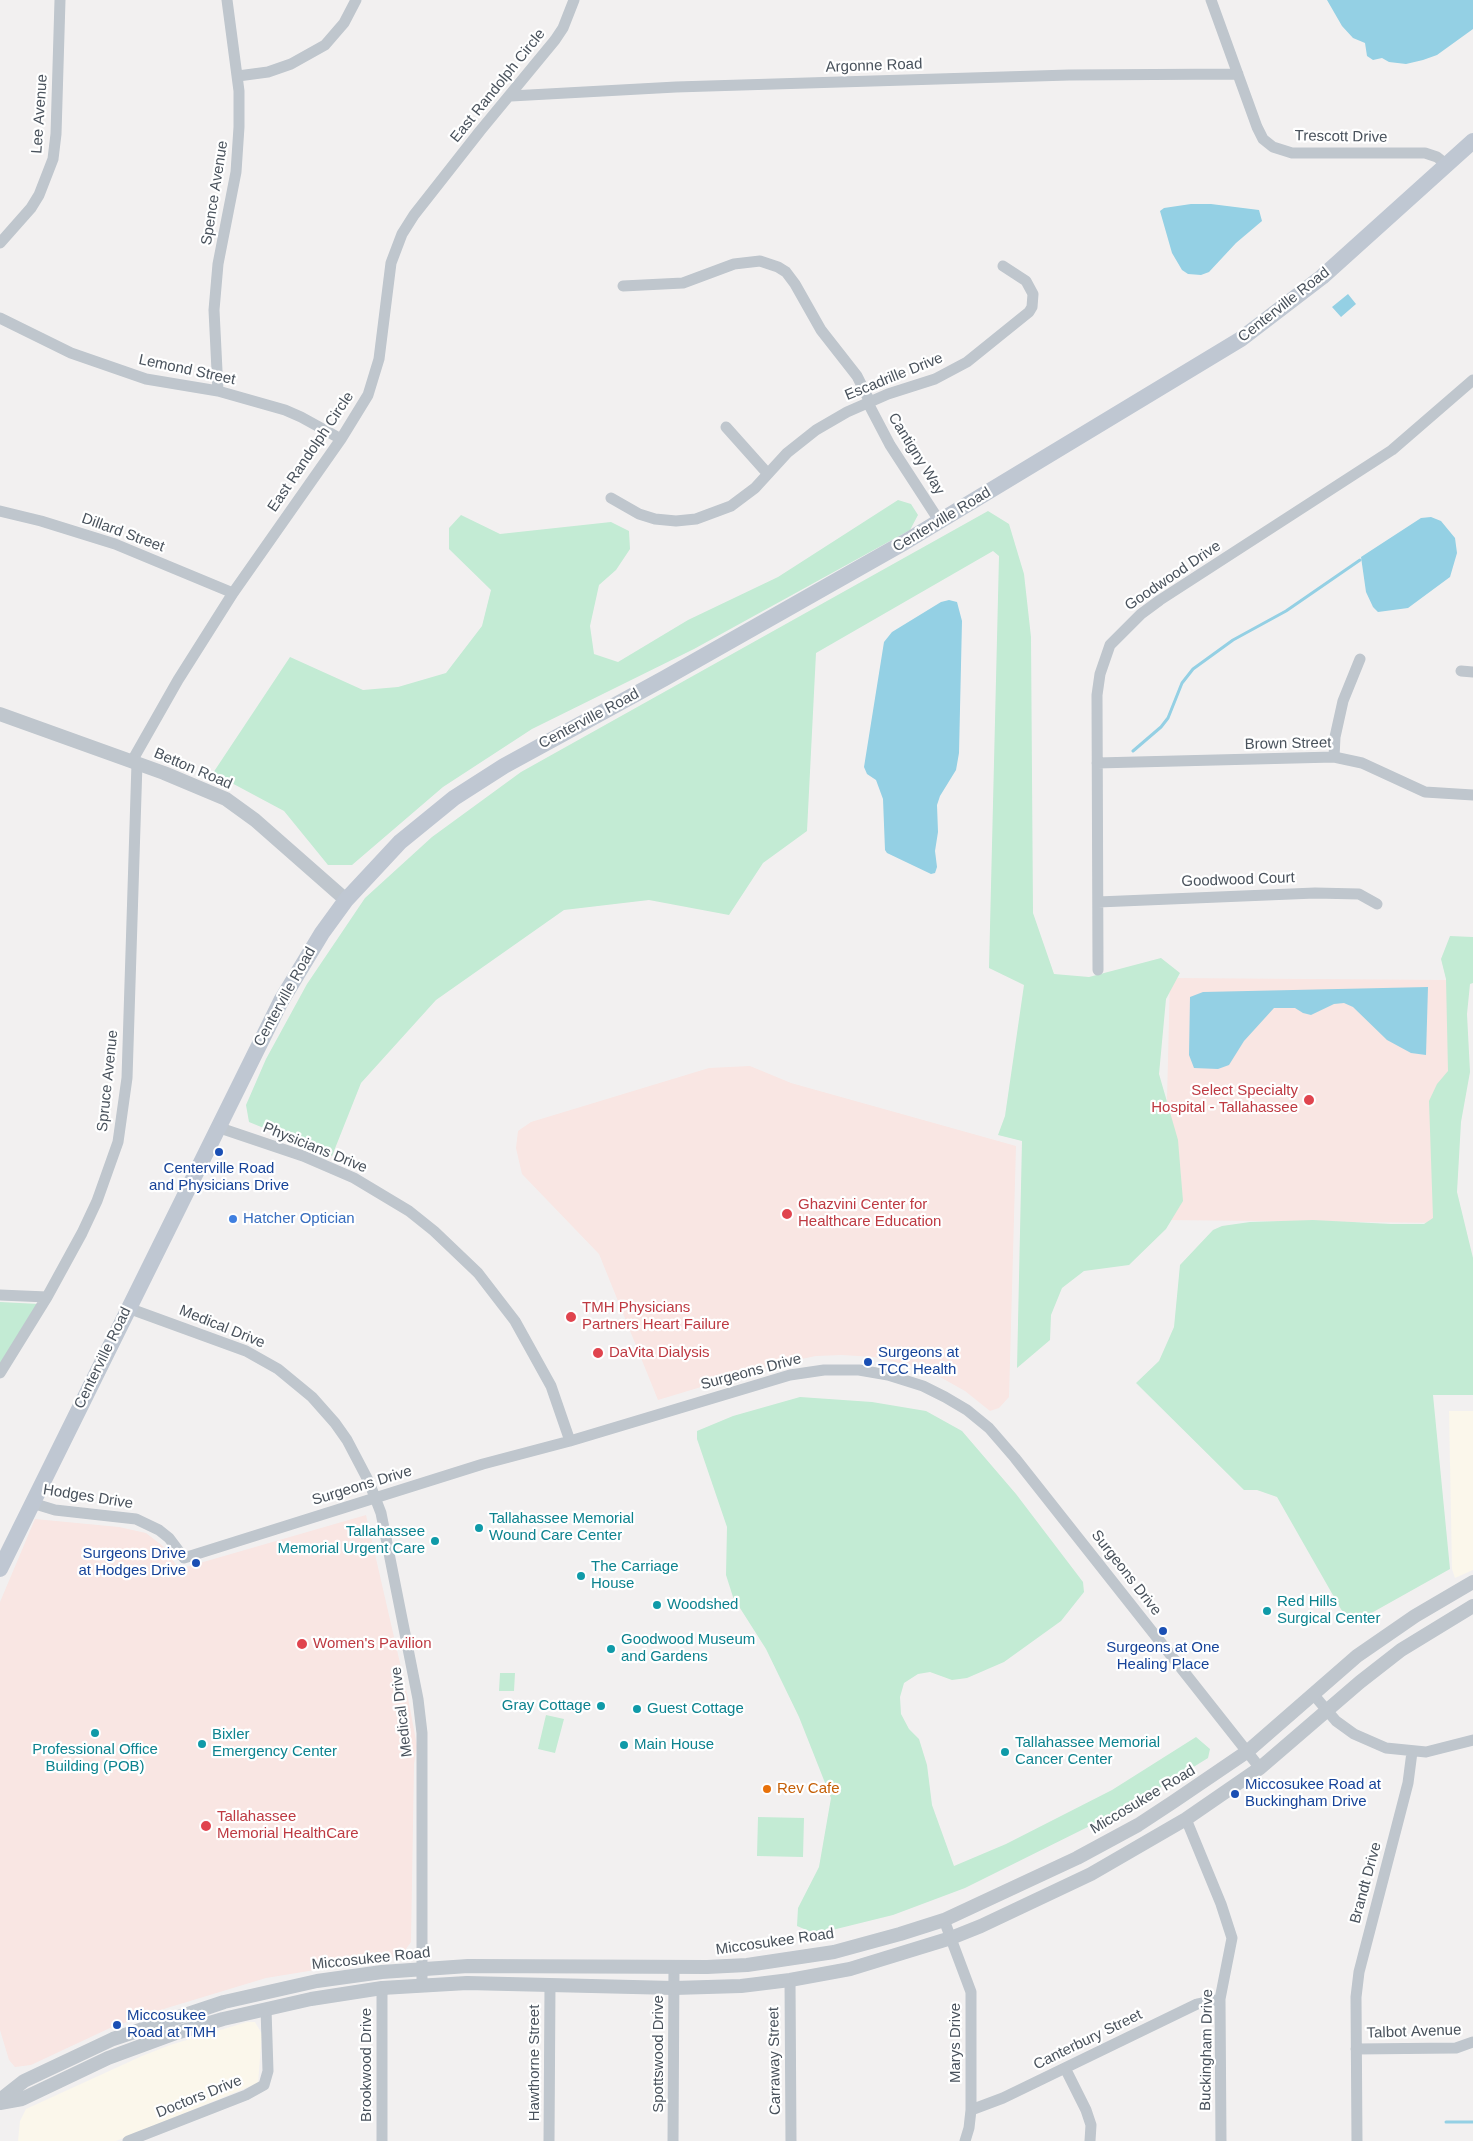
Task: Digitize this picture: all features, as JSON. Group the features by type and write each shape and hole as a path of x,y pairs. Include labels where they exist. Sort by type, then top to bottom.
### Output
{"main road":[{"name":"Centerville Road","path":"0,1569 281,1000 322,933 346,900 400,842 430,816 474,784 778,615 940,522 1241,339 1322,276 1473,141"}],"street":[{"name":"Lee Avenue","path":"0,243 31,208 39,195 53,159 56,134 60,0"},
{"name":"Spence Avenue","path":"218,391 214,310 218,264 236,172 239,127 238,76 228,0"},
{"path":"238,76 268,72 291,64 325,45 344,23 356,0"},
{"name":"East Randolph Circle","path":"135,762 178,680 233,592 359,412 374,378 379,359 391,263 402,234 450,169 563,28 574,0"},
{"name":"Trescott Drive","path":"1211,0 1263,139 1282,151 1425,153 1437,156 1447,165"},
{"name":"Argonne Road","path":"510,96 686,87 1069,74 1238,74"},
{"name":"Cantigny Way","path":"623,286 684,283 734,264 760,261 778,266 786,272 795,284 821,330 857,376 890,445 940,522"},
{"name":"Escadrille Drive","path":"611,498 639,514 656,519 676,521 696,519 731,506 755,488 787,453 816,430 888,394 935,380 967,362 1029,312 1032,306 1033,294 1026,280 1002,266"},
{"name":"Lemond Street","path":"0,318 71,353 146,379 218,391 285,410 341,439"},
{"name":"Goodwood Drive","path":"1098,970 1097,695 1100,674 1110,645 1121,632 1160,600 1392,450 1473,380"},
{"path":"726,427 768,474"},
{"name":"Dillard Street","path":"0,511 41,521 116,544 233,592"},
{"path":"1334,758 1334,736 1343,700 1360,659"},
{"name":"Betton Road","path":"0,714 209,790 238,806 346,900"},
{"name":"Brown Street","path":"1097,763 1334,758 1362,763 1425,792 1473,796"},
{"name":"Spruce Avenue","path":"0,1373 47,1297 97,1201 118,1142 127,1078 135,762"},
{"name":"Goodwood Court","path":"1098,902 1315,892 1359,894 1377,904"},
{"name":"Physicians Drive","path":"217,1127 303,1156 354,1178 409,1211 434,1231 478,1273 515,1321 551,1386 570,1441"},
{"path":"0,1295 47,1297"},
{"name":"Medical Drive","path":"128,1308 246,1351 278,1369 312,1397 335,1423 358,1458 381,1512 410,1657 422,1733 422,1985"},
{"name":"Surgeons Drive","path":"184,1558 490,1462 570,1441 679,1407 808,1372 859,1370 888,1375 923,1386 967,1410 989,1428 1015,1458 1260,1768"},
{"name":"Hodges Drive","path":"32,1503 55,1510 136,1519 154,1527 168,1537 184,1558"},
{"name":"Miccosukee Road","path":"0,2102 24,2080 64,2060 160,2022 255,1994 338,1978 468,1966 674,1967 747,1965 867,1943 944,1920 1030,1881 1138,1825 1248,1751 1357,1656 1473,1582"},
{"name":"Miccosukee Road","path":"0,2102 22,2099 108,2058 176,2033 266,2008 382,1988 422,1985 467,1983 674,1988 748,1985 790,1980 850,1969 951,1938 981,1926 1091,1874 1186,1819 1260,1768 1401,1650 1473,1606"},
{"path":"1313,1694 1336,1721 1370,1743 1412,1752 1438,1750 1473,1740"},
{"name":"Brandt Drive","path":"1357,2141 1356,1997 1359,1972 1408,1783 1412,1752"},
{"name":"Buckingham Drive","path":"1186,1819 1210,1876 1232,1938 1220,1999 1221,2141"},
{"name":"Marys Drive","path":"944,1920 971,1992 970,2110 969,2128 965,2141"},
{"path":"748,1985 771,1977 788,1959"},
{"path":"620,1967 620,1987"},
{"name":"Spottswood Drive","path":"673,2141 674,1967"},
{"path":"266,2008 269,2001 276,1996 326,1986 338,1978"},
{"name":"Carraway Street","path":"790,1980 791,2141"},
{"name":"Hawthorne Street","path":"549,2141 550,1985"},
{"name":"Brookwood Drive","path":"382,1988 382,2141"},
{"name":"Canterbury Street","path":"970,2110 986,2106 1198,2004 1220,1999"},
{"name":"Doctors Drive","path":"128,2141 246,2095 264,2085 268,2071 266,2008"},
{"name":"Talbot Avenue","path":"1356,2049 1456,2048 1473,2042"},
{"path":"1065,2068 1086,2110 1091,2125 1090,2141"}],"shaded area":[{"name":"Select Specialty Hospital - Tallahassee","path":"1170,978 1453,980 1451,1223 1164,1220"},
{"name":"Ghazvini Center for Healthcare Education","path":"750,1066 791,1083 1016,1146 1009,1397 999,1408 990,1411 965,1391 940,1377 904,1364 874,1357 842,1355 816,1356 777,1364 658,1400 599,1254 522,1174 516,1148 518,1131 531,1122 709,1068"},
{"path":"1449,1411 1473,1411 1473,1570 1455,1578 1452,1569"},
{"name":"Tallahassee Memorial HealthCare","path":"366,1515 408,1698 417,1746 414,1764 411,1942 401,1956 266,1978 167,2008 110,2028 31,2065 15,2067 9,2060 0,2030 0,1602 35,1519 119,1527 146,1533 164,1547 179,1569"},
{"path":"247,2022 255,2022 262,2034 258,2083 116,2141 18,2141 20,2121 26,2109 142,2056 170,2045"}],"green space":[{"path":"898,500 911,504 918,515 910,530 694,649 532,729 443,787 352,865 328,865 284,811 213,773 290,657 363,690 398,687 446,673 482,626 491,590 449,549 449,528 461,515 500,534 611,522 629,531 630,549 616,570 599,585 590,626 594,654 618,662 688,620 778,577"},
{"path":"988,511 1009,524 1024,574 1031,637 1033,913 1054,974 1089,977 1161,958 1180,973 1166,999 1159,1074 1178,1140 1183,1201 1166,1229 1129,1265 1084,1271 1062,1288 1051,1315 1050,1340 1017,1368 1022,1141 998,1135 1005,1116 1024,985 989,968 999,556 993,551 816,653 807,831 763,863 729,915 649,900 564,910 436,1000 361,1083 332,1156 249,1122 246,1105 266,1059 307,984 365,898 432,837 521,772"},
{"path":"1450,936 1473,937 1473,983 1470,984 1467,1014 1470,1072 1461,1122 1457,1192 1473,1258 1473,1395 1433,1395 1450,1569 1350,1625 1277,1497 1257,1490 1244,1490 1136,1383 1159,1361 1174,1327 1180,1265 1213,1230 1222,1226 1250,1222 1313,1220 1424,1224 1433,1218 1429,1101 1437,1084 1448,1071 1446,979 1441,959"},
{"path":"0,1302 39,1304 0,1366"},
{"path":"800,1397 872,1402 926,1411 962,1431 1016,1494 1083,1582 1084,1592 1061,1621 1004,1662 967,1678 952,1680 930,1672 918,1674 904,1683 900,1697 901,1714 909,1729 919,1739 927,1765 932,1805 954,1866 1006,1844 1112,1790 1196,1737 1210,1749 1208,1758 1132,1805 965,1888 893,1915 816,1934 797,1926 798,1908 819,1867 831,1798 799,1717 766,1649 733,1597 726,1575 727,1527 697,1439 697,1431 733,1416"},
{"path":"500,1673 515,1673 514,1691 499,1691"},
{"path":"546,1715 564,1719 555,1753 538,1749"},
{"path":"758,1817 804,1818 803,1857 757,1856"}],"water":[{"path":"1327,0 1473,0 1473,29 1437,55 1423,60 1406,64 1389,62 1382,58 1373,60 1367,56 1365,43 1353,38 1342,26"},
{"path":"1191,204 1211,204 1259,210 1262,221 1236,243 1209,272 1201,275 1188,274 1182,270 1172,253 1160,211 1164,208"},
{"path":"1348,294 1356,304 1341,317 1332,307"},
{"path":"1431,517 1441,521 1455,538 1457,553 1450,577 1408,608 1378,612 1373,607 1366,592 1361,557 1421,518"},
{"path":"949,600 957,602 962,621 959,753 956,770 940,796 937,805 938,832 935,851 937,867 935,873 931,874 887,853 885,850 883,799 876,780 867,774 864,767 884,642 892,632 941,602"},
{"path":"1428,987 1426,1055 1411,1053 1387,1040 1353,1007 1344,1003 1334,1004 1311,1015 1295,1008 1274,1008 1244,1041 1229,1065 1218,1069 1194,1068 1189,1055 1190,997 1203,992"}],"waterway":[{"path":"1133,751 1161,727 1168,718 1182,683 1193,669 1233,640 1286,611 1360,560"},
{"path":"1446,2122 1473,2122"}],"place":[{"name":"Select Specialty Hospital - Tallahassee","path":"1309,1100"},
{"name":"Centerville Road and Physicians Drive","path":"219,1152"},
{"name":"Ghazvini Center for Healthcare Education","path":"787,1214"},
{"name":"Hatcher Optician","path":"233,1219"},
{"name":"TMH Physicians Partners Heart Failure","path":"571,1317"},
{"name":"DaVita Dialysis","path":"598,1353"},
{"name":"Surgeons at TCC Health","path":"868,1362"},
{"name":"Tallahassee Memorial Wound Care Center","path":"479,1528"},
{"name":"Tallahassee Memorial Urgent Care","path":"435,1541"},
{"name":"Surgeons Drive at Hodges Drive","path":"196,1563"},
{"name":"The Carriage House","path":"581,1576"},
{"name":"Woodshed","path":"657,1605"},
{"name":"Red Hills Surgical Center","path":"1267,1611"},
{"name":"Surgeons at One Healing Place","path":"1163,1631"},
{"name":"Women's Pavilion","path":"302,1644"},
{"name":"Goodwood Museum and Gardens","path":"611,1649"},
{"name":"Gray Cottage","path":"601,1706"},
{"name":"Guest Cottage","path":"637,1709"},
{"name":"Professional Office Building (POB)","path":"95,1733"},
{"name":"Bixler Emergency Center","path":"202,1744"},
{"name":"Main House","path":"624,1745"},
{"name":"Tallahassee Memorial Cancer Center","path":"1005,1752"},
{"name":"Rev Cafe","path":"767,1789"},
{"name":"Miccosukee Road at Buckingham Drive","path":"1235,1794"},
{"name":"Tallahassee Memorial HealthCare","path":"206,1826"},
{"name":"Miccosukee Road at TMH","path":"117,2025"}]}
